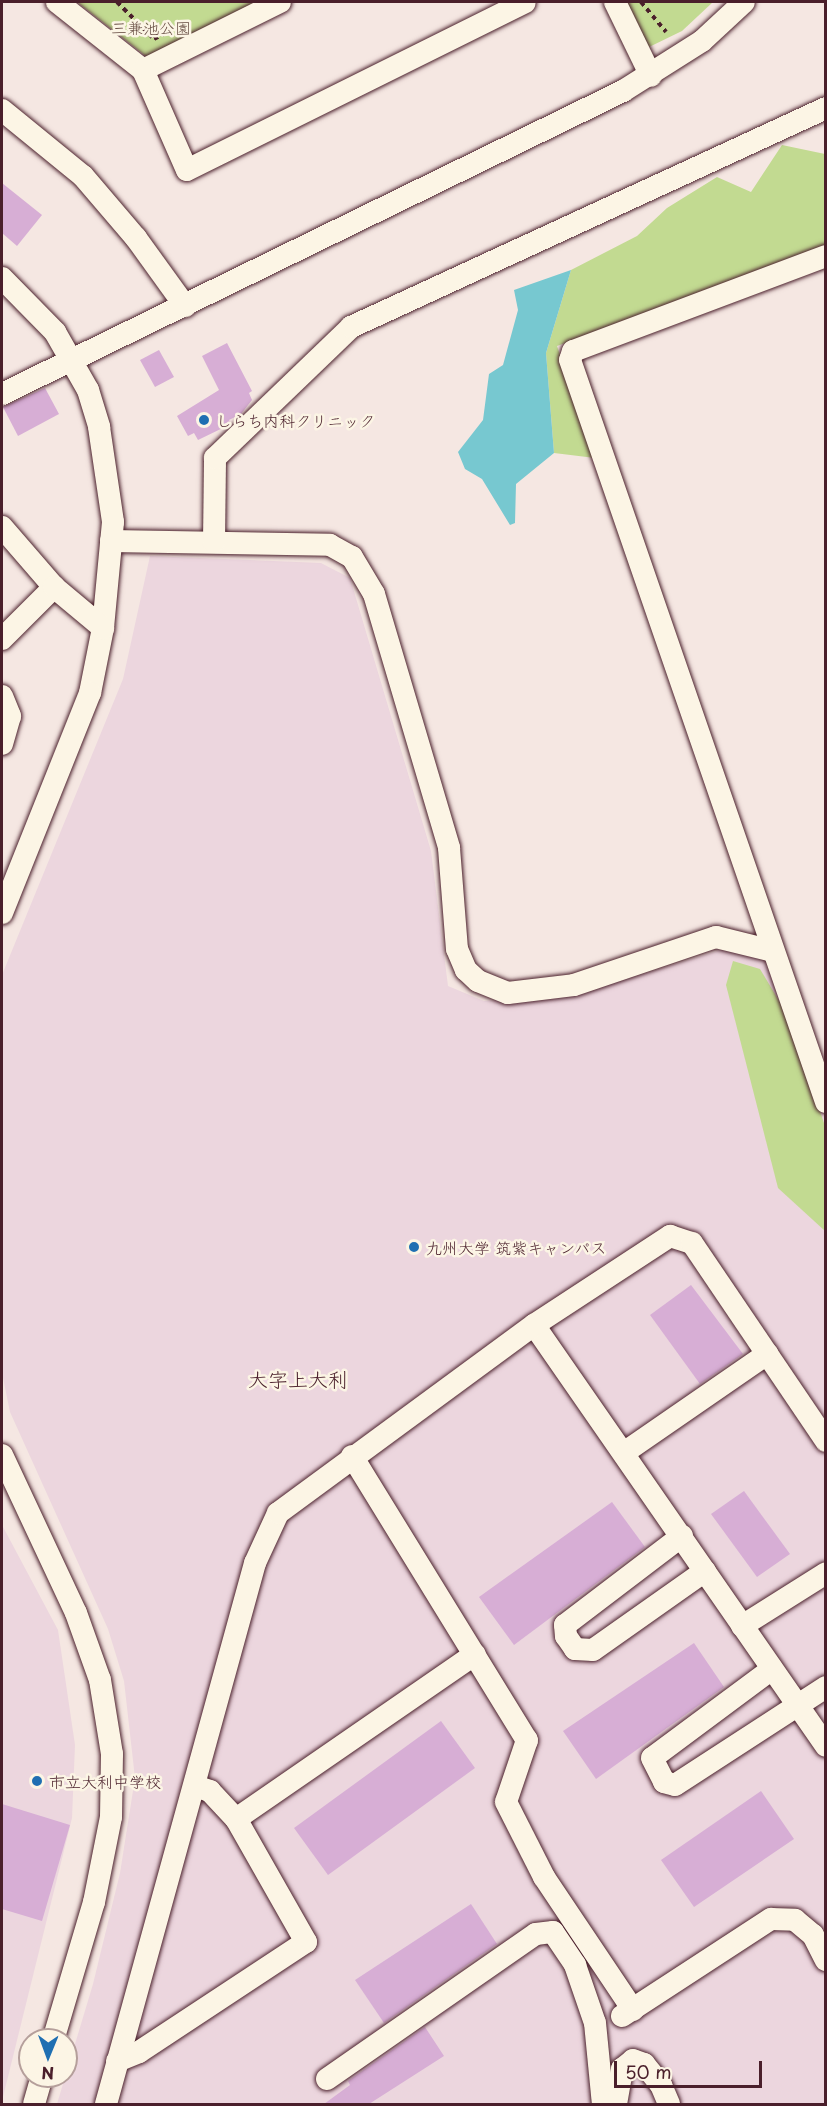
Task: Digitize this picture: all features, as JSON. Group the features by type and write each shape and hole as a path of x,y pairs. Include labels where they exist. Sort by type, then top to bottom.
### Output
{"street":[{"path":"57,2 143,70 187,170 525,2"},
{"path":"143,70 280,2"},
{"path":"615,2 651,76"},
{"path":"2,394 651,76 702,41 744,2"},
{"path":"214,542 215,458 351,327 825,108"},
{"path":"2,110 83,176 136,238 185,306"},
{"path":"825,256 573,351 570,360 825,1102"},
{"path":"2,278 55,332 73,359 99,427 113,522 104,628 90,693 2,913"},
{"path":"2,527 54,587 104,628"},
{"path":"111,541 330,545 352,557 364,573 374,594 449,848 457,950 466,970 478,981 508,993 574,985 716,937 773,951"},
{"path":"2,639 54,587"},
{"path":"2,696 10,716 2,744"},
{"path":"106,2104 255,1563 278,1513 352,1456 534,1325 670,1236 692,1243 825,1441"},
{"path":"534,1325 625,1452 825,1746"},
{"path":"625,1452 767,1354"},
{"path":"2,1455 76,1613 100,1680 112,1754 111,1817 94,1902 57,2028"},
{"path":"352,1456 528,1740 506,1803 549,1885 627,2014 771,1918 795,1920 813,1935 825,1960"},
{"path":"682,1536 565,1624 566,1636 575,1649 593,1650 705,1571"},
{"path":"742,1626 825,1573"},
{"path":"236,1819 475,1654"},
{"path":"772,1669 652,1758 664,1782 675,1785 825,1687"},
{"path":"117,2061 139,2052 306,1942 236,1819 210,1791 195,1785"},
{"path":"327,2079 536,1934 553,1932 575,1965 595,2023 603,2104"},
{"path":"616,2104 622,2069 633,2060 644,2064 661,2085 669,2104"},
{"path":"34,2104 39,2088"}],"path":[{"path":"117,2 153,39 175,29"},
{"path":"641,2 666,32"}],"shaded area":[{"name":"九州大学 筑紫キャンパス","path":"150,556 321,563 350,578 431,851 448,986 484,1001 574,995 731,947 764,955 825,1121 825,2104 57,2104 62,2088 78,2088 78,2034 93,1984 120,1873 135,1778 124,1681 108,1629 10,1412 2,1373 2,975 123,679"},
{"name":"市立大利中学校","path":"2,1525 58,1630 75,1745 72,1818 20,2028 18,2028 2,2101"}],"green space":[{"name":"三兼池公園","path":"77,2 261,2 147,57"},
{"path":"624,2 713,2 682,31 647,48"},
{"path":"782,145 825,154 825,247 557,346 595,458 554,453 546,353 571,270 637,236 667,208 717,177 751,192"},
{"path":"733,961 760,969 788,1016 825,1126 825,1231 778,1188 726,985"}],"water":[{"path":"571,270 546,353 554,453 516,484 515,523 510,525 482,479 465,469 458,452 483,420 489,374 503,365 518,310 514,290"}],"building":[{"path":"2,183 42,215 17,246 2,233"},
{"path":"227,343 252,391 249,393 252,400 241,414 229,420 231,424 198,440 194,433 188,436 177,416 219,390 202,356"},
{"path":"159,350 174,377 155,387 140,360"},
{"path":"45,388 59,414 18,436 3,407"},
{"path":"691,1285 743,1354 700,1384 650,1315"},
{"path":"744,1491 790,1554 757,1577 711,1514"},
{"path":"612,1502 645,1547 514,1645 479,1597"},
{"path":"694,1643 724,1687 596,1779 563,1731"},
{"path":"441,1721 475,1768 328,1875 294,1828"},
{"path":"761,1791 794,1839 694,1907 661,1860"},
{"path":"2,1804 70,1825 42,1921 2,1909"},
{"path":"471,1904 497,1944 384,2023 355,1980"},
{"path":"425,2027 444,2056 369,2104 324,2104 350,2085 348,2081"}],"place":[{"name":"しらち内科クリニック","path":"204,420"},
{"name":"九州大学 筑紫キャンパス","path":"414,1247"},
{"name":"市立大利中学校","path":"37,1781"}],"district":[{"name":"大字上大利","path":"298,1379"}]}
